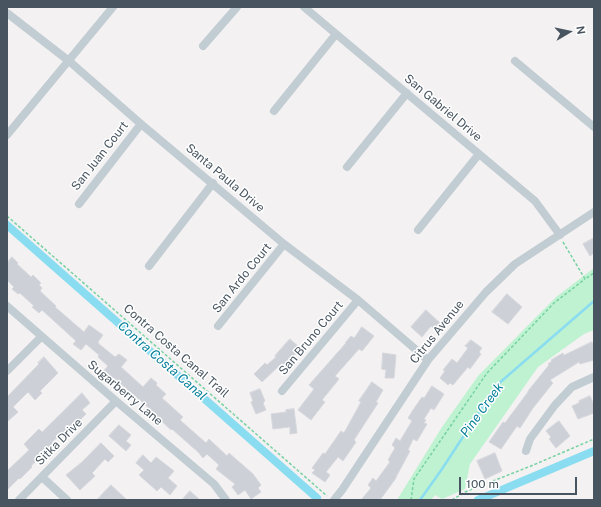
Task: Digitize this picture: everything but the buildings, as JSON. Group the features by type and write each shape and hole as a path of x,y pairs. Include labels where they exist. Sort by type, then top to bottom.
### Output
{"street":[{"path":"7,135 113,7"},
{"path":"203,46 237,7"},
{"name":"San Gabriel Drive","path":"304,7 535,201 560,235"},
{"name":"Santa Paula Drive","path":"7,13 69,60 141,124 284,244 358,300 428,360"},
{"path":"274,111 336,34"},
{"path":"515,62 594,127"},
{"path":"347,167 407,93"},
{"name":"San Juan Court","path":"79,204 141,124"},
{"path":"418,230 479,154"},
{"path":"149,266 213,183"},
{"name":"Citrus Avenue","path":"331,498 342,490 428,360 486,292 515,264 594,212"},
{"name":"San Ardo Court","path":"218,326 284,244"},
{"name":"San Bruno Court","path":"282,392 358,300"},
{"name":"Sugarberry Lane","path":"7,306 41,337 214,484 226,500"},
{"path":"7,371 41,337"},
{"path":"526,451 530,439 559,401 572,387 594,377"},
{"name":"Sitka Drive","path":"19,500 116,401"},
{"path":"42,477 67,500"}],"path":[{"name":"Contra Costa Canal Trail","path":"7,216 331,498"},
{"path":"560,235 585,280"},
{"path":"411,500 414,479 487,373 554,303 594,273"},
{"path":"452,500 465,492 594,439"}],"green space":[{"path":"594,268 594,330 584,334 538,367 470,464 465,489 442,499 435,495 431,500 397,500 442,427 478,376 556,297"}],"waterway":[{"name":"Contra Costa Canal","path":"7,225 317,498"},
{"name":"Pine Creek","path":"420,500 497,385 594,301"},
{"name":"Contra Costa Canal","path":"478,500 594,451"}]}
